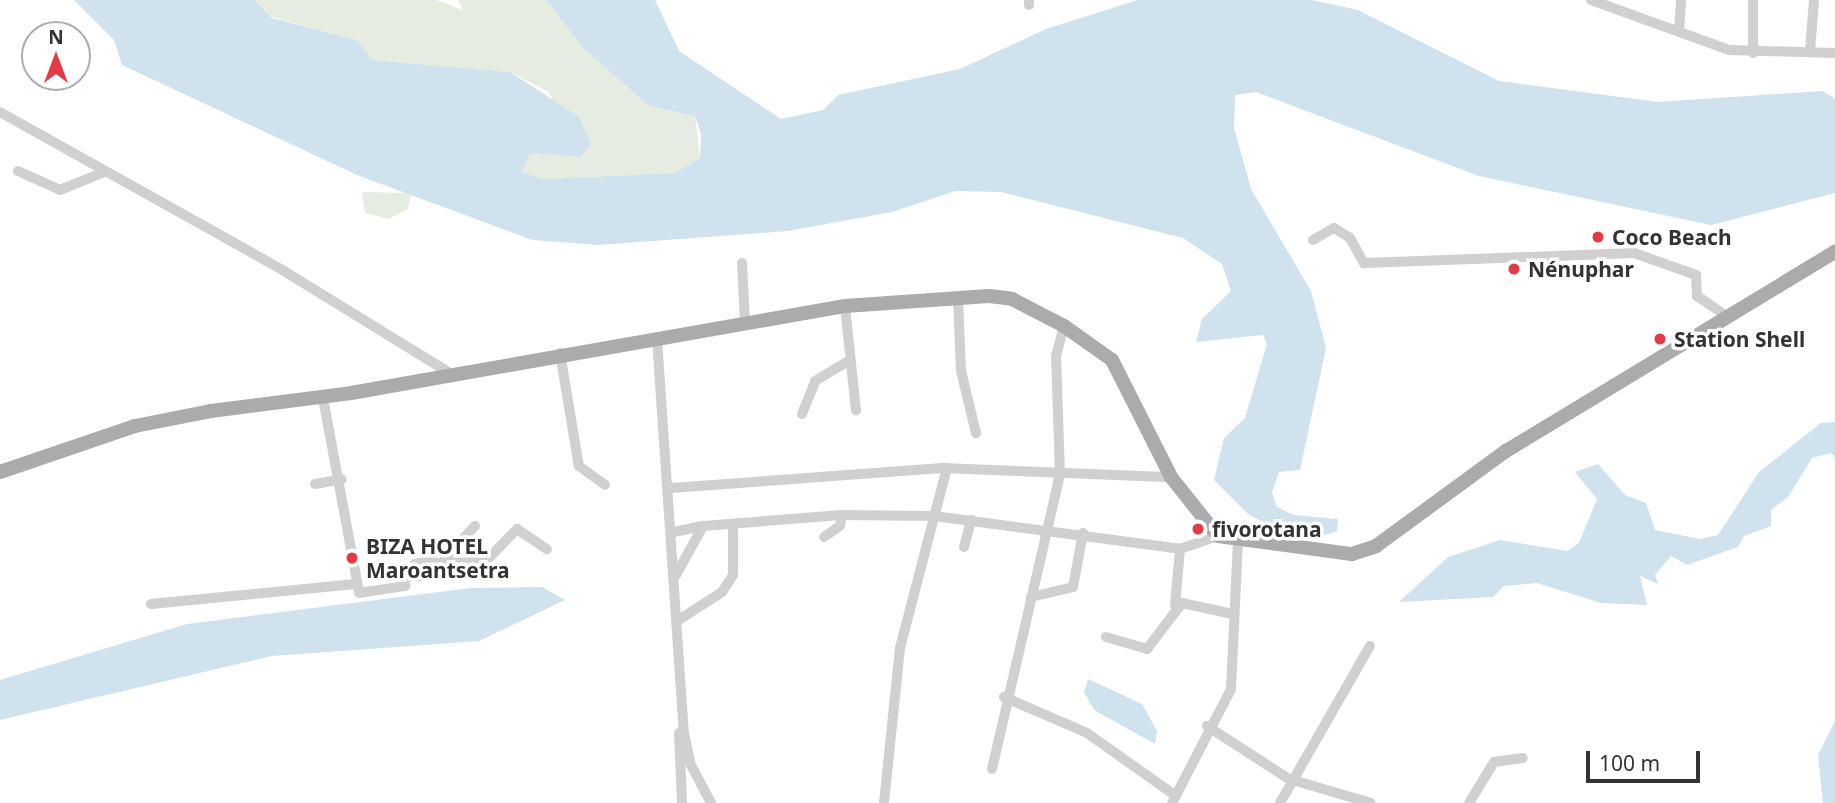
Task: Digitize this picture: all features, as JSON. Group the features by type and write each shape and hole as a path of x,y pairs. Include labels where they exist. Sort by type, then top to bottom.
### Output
{"main road":[{"path":"0,472 135,426 323,398 447,372 845,306 958,298 1012,299 1064,326 1112,360 1171,477 1218,536 1352,554 1376,546 1480,468 1676,351 1724,314 1835,252"}],"street":[{"path":"1591,0 1679,31 1753,53 1835,53"},
{"path":"1679,31 1681,0"},
{"path":"1753,0 1753,53"},
{"path":"1810,51 1814,0"},
{"path":"0,112 447,372"},
{"path":"18,171 60,190 104,172"},
{"path":"1312,240 1334,229 1350,238 1364,263 1634,253 1696,275 1697,296 1724,314"},
{"path":"742,263 745,322"},
{"path":"958,298 961,371 976,433"},
{"path":"845,306 848,361 856,410"},
{"path":"992,769 1004,697 1060,475 1056,356 1064,326"},
{"path":"657,339 671,488 677,621 691,765 711,803"},
{"path":"560,353 579,466 605,485"},
{"path":"802,414 815,381 848,361"},
{"path":"323,398 342,479 355,584 359,593 369,592 405,586 402,577"},
{"path":"671,488 947,468 1060,475 1171,477"},
{"path":"884,803 900,648 947,468"},
{"path":"315,484 342,479"},
{"path":"674,531 703,526 842,515 934,516 1083,533 1180,549 1218,536"},
{"path":"824,537 840,526 842,515"},
{"path":"964,547 971,520"},
{"path":"677,621 722,592 733,575 733,525"},
{"path":"475,526 464,537 468,552 483,564"},
{"path":"676,575 703,526"},
{"path":"483,564 517,529 547,549"},
{"path":"1031,597 1073,587 1083,533"},
{"path":"1004,697 1087,733 1174,800 1207,726 1231,689 1238,540"},
{"path":"1106,637 1147,649 1175,605 1180,549"},
{"path":"429,576 450,554"},
{"path":"402,577 429,576 462,555 483,564"},
{"path":"402,577 415,564 434,560 429,576"},
{"path":"151,604 355,584"},
{"path":"1175,605 1210,605 1233,614"},
{"path":"1280,803 1289,779 1370,646"},
{"path":"682,802 683,695"},
{"path":"1207,726 1289,779 1370,803"},
{"path":"1469,803 1494,762 1523,758"}],"shaded area":[{"path":"255,0 436,0 463,10 458,0 546,0 584,49 649,106 695,116 700,158 674,173 544,179 522,172 530,153 580,157 549,92 510,72 372,60 356,40 272,17"},
{"path":"362,192 411,195 408,209 388,219 365,213"}],"water":[{"path":"74,0 255,0 272,18 357,40 372,60 510,72 578,116 591,144 580,157 530,153 522,172 544,179 674,173 700,158 701,134 695,116 649,106 584,49 546,0 655,0 679,51 781,119 823,110 838,95 960,69 1046,29 1138,0 1312,0 1358,10 1499,81 1658,102 1823,91 1835,99 1835,193 1711,225 1479,176 1256,92 1235,95 1234,128 1251,189 1311,291 1326,348 1300,470 1279,472 1272,493 1277,507 1294,515 1338,519 1337,531 1322,536 1282,531 1249,515 1214,480 1224,438 1245,418 1267,344 1263,335 1196,342 1202,319 1231,291 1222,264 1183,238 1001,192 955,191 892,212 788,231 599,245 532,240 357,175 122,65 114,40"},
{"path":"1835,422 1835,458 1831,453 1812,458 1788,497 1771,510 1771,526 1744,536 1738,547 1687,565 1671,556 1655,575 1658,584 1640,576 1647,605 1601,603 1537,583 1504,586 1493,597 1399,602 1448,557 1500,540 1567,551 1579,543 1597,499 1575,472 1598,464 1625,495 1646,503 1655,530 1700,539 1718,535 1759,472 1821,423"},
{"path":"542,587 565,600 479,641 272,656 0,720 0,680 187,624 470,588"},
{"path":"1088,679 1142,704 1157,731 1155,744 1094,710 1084,692"},
{"path":"1835,721 1835,803 1823,803 1818,755"}],"place":[{"name":"Coco Beach","path":"1598,237"},
{"name":"Nénuphar","path":"1514,269"},
{"name":"Station Shell","path":"1660,339"},
{"name":"fivorotana","path":"1198,529"},
{"name":"BIZA HOTEL Maroantsetra","path":"352,558"}]}
